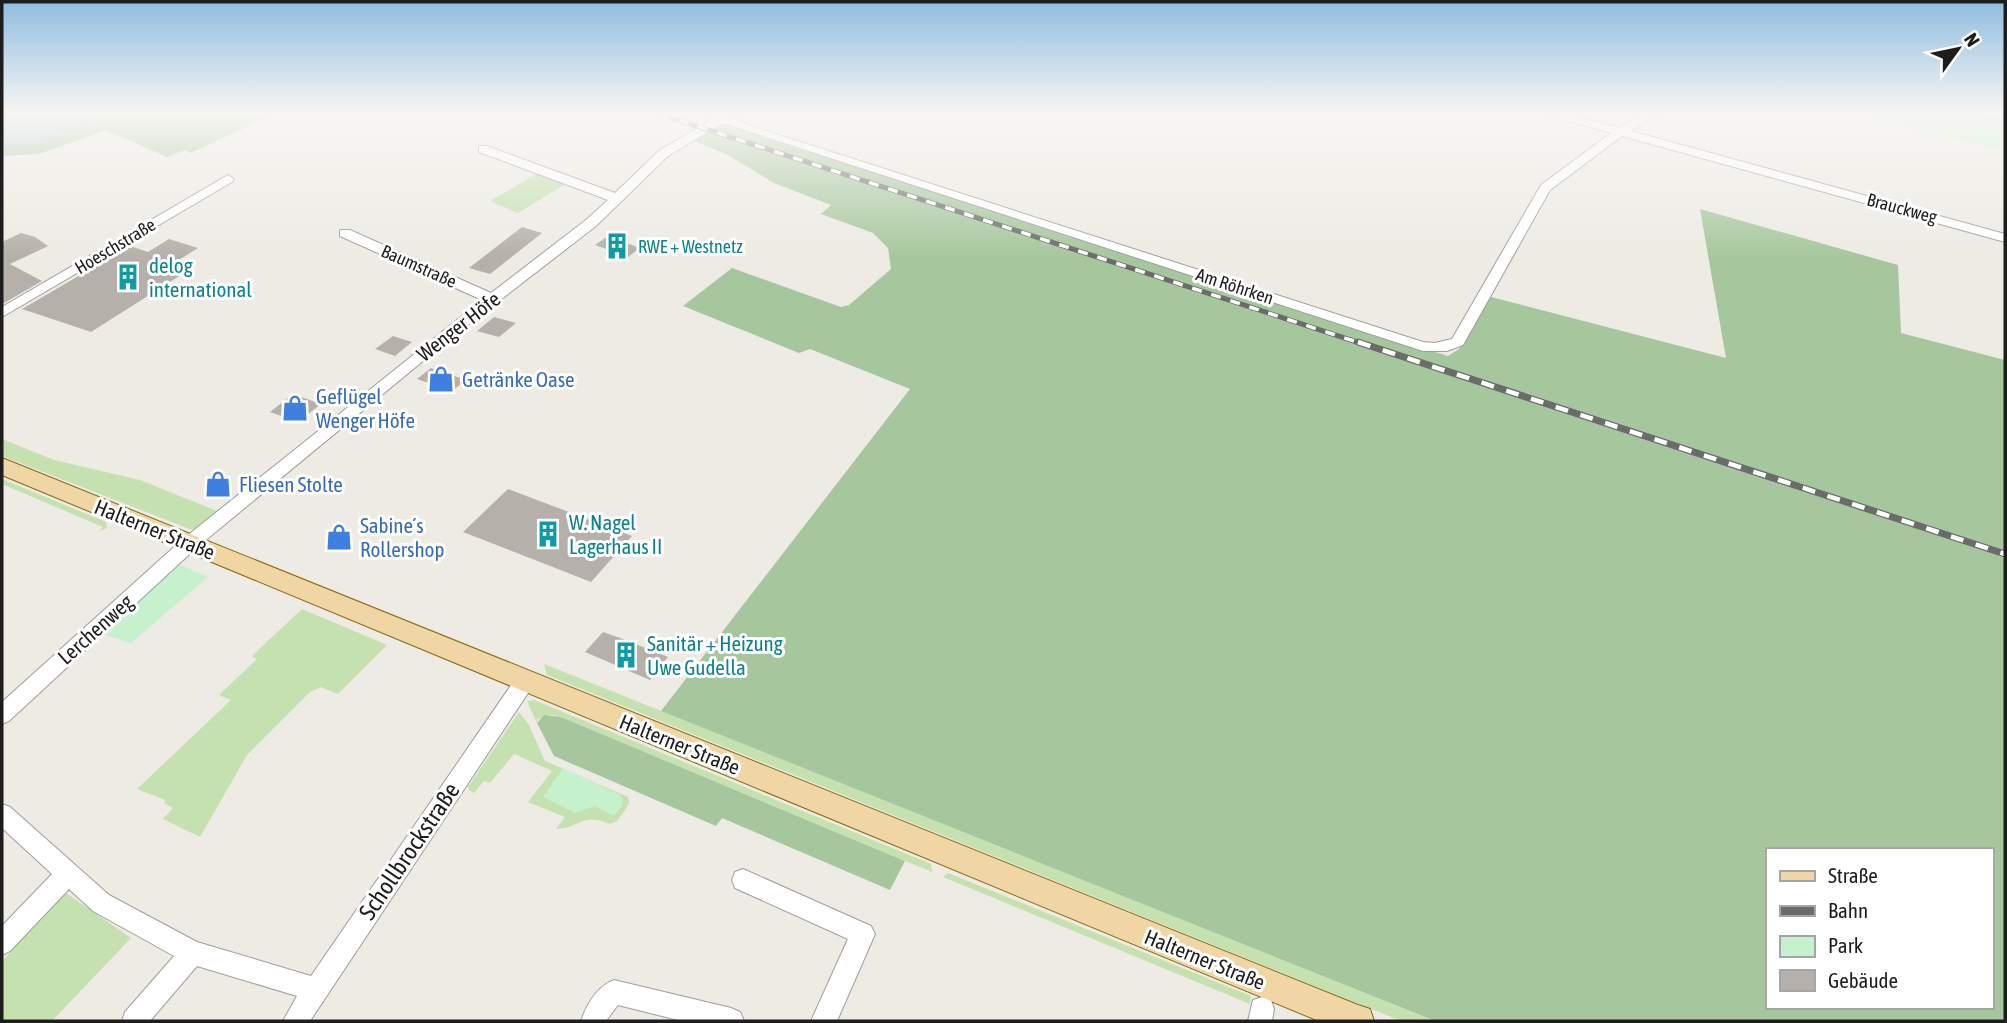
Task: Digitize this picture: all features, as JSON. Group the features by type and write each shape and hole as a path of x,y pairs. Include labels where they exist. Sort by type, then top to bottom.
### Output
{"main road":[{"name":"Halterner Straße","path":"2,466 1358,1021"}],"street":[{"path":"517,162 618,199"},
{"name":"Wenger Höfe","path":"189,544 618,199 655,162"},
{"name":"Am Röhrken","path":"849,162 1422,346 1437,347 1458,342 1545,188 1577,162"},
{"name":"Brauckweg","path":"1731,162 2005,238"},
{"name":"Hoeschstraße","path":"2,313 228,179"},
{"name":"Baumstraße","path":"345,233 492,299"},
{"name":"Lerchenweg","path":"2,715 189,544"},
{"name":"Schollbrockstraße","path":"295,1021 525,681"},
{"path":"2,814 101,902 193,953 315,989"},
{"path":"2,943 68,874"},
{"path":"743,880 863,934 824,1021"},
{"path":"134,1021 193,953"},
{"path":"593,1021 600,1007 614,992 731,1021"}],"green space":[{"path":"739,162 840,162 1448,356 1459,349 1487,296 1726,358 1700,209 1898,265 1901,333 2005,360 2005,1021 1435,1021 661,711 910,389 810,349 799,353 683,306 732,268 841,307 849,305 891,269 888,248 873,233 821,214 831,205 774,183"},
{"path":"538,173 567,183 518,213 490,201"},
{"path":"2,439 54,460 140,480 217,511 229,503 197,530 190,529 2,456"},
{"path":"2,479 106,522 107,528 99,531 103,527 2,484"},
{"path":"178,564 208,577 131,643 102,634"},
{"path":"302,609 387,645 338,694 321,687 310,692 247,755 200,837 163,819 173,808 164,803 165,800 137,789 231,700 219,695 257,659 252,656"},
{"path":"544,664 1434,1021 1401,1021 547,675"},
{"path":"534,700 931,864 932,872 561,717 552,715 537,719 537,723 527,701"},
{"path":"519,712 529,725 545,761 628,797 629,804 617,821 610,824 587,820 556,829 565,817 528,802 552,771 514,754 490,783 484,781 474,793 469,790 468,787"},
{"path":"544,715 561,717 905,861 890,890 722,818 716,826 554,756 537,723"},
{"path":"563,768 620,795 623,799 622,806 614,816 595,806 575,813 543,797"},
{"path":"948,873 1251,996 1250,1004 943,877"},
{"path":"66,893 131,938 52,1021 2,1021 2,961"}],"building":[{"path":"522,227 542,233 490,274 469,268"},
{"path":"21,233 35,237 48,246 10,264 42,281 4,303 2,242"},
{"name":"RWE + Westnetz","path":"608,236 640,248 628,257 595,245"},
{"name":"delog international","path":"169,239 198,248 177,261 195,266 91,332 22,309 130,246 148,252"},
{"path":"494,317 516,323 499,337 477,331"},
{"path":"393,336 412,342 395,356 375,349"},
{"name":"Getränke Oase","path":"431,368 466,380 452,391 417,379"},
{"name":"Geflügel Wenger Höfe","path":"293,394 321,404 298,422 270,412"},
{"name":"W. Nagel Lagerhaus II","path":"508,489 632,536 591,582 463,532"},
{"name":"Sanitär + Heizung Uwe Gudella","path":"603,632 668,657 650,680 585,652"}],"railway":[{"path":"806,162 1363,344"},
{"path":"1358,342 2005,554"}],"place":[{"name":"RWE + Westnetz","path":"617,246"},
{"name":"delog international","path":"128,277"},
{"name":"Getränke Oase","path":"441,379"},
{"name":"Geflügel Wenger Höfe","path":"295,408"},
{"name":"Fliesen Stolte","path":"218,484"},
{"name":"W. Nagel Lagerhaus II","path":"548,534"},
{"name":"Sabine´s Rollershop","path":"339,537"},
{"name":"Sanitär + Heizung Uwe Gudella","path":"626,655"}]}
